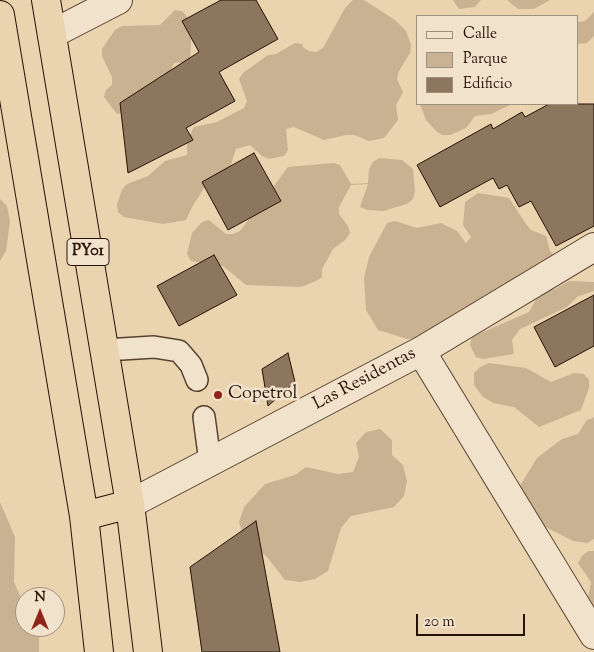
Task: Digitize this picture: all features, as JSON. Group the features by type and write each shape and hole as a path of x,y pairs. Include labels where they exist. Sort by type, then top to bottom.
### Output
{"highway":[{"name":"PY01","path":"46,0 130,504 148,652"},
{"name":"PY01","path":"0,15 84,516 99,652"},
{"path":"84,516 130,504"}],"street":[{"path":"52,34 118,0"},
{"name":"Las Residentas","path":"130,504 421,351 594,247"},
{"path":"421,351 594,635"}],"lane":[{"path":"104,350 154,347 178,352 191,365 197,380"},
{"path":"204,417 210,462"}],"green space":[{"path":"353,0 364,0 395,20 406,31 411,45 410,53 399,71 397,79 403,92 396,105 398,120 384,138 369,141 354,135 346,135 324,140 294,127 286,129 288,150 284,156 269,159 262,156 250,145 236,149 229,171 204,188 186,220 163,224 124,217 118,212 117,204 122,190 127,184 148,176 165,161 187,155 187,141 194,127 217,122 244,108 247,101 239,79 243,73 268,55 276,54 295,43 302,44 309,51 316,52 323,48 345,8"},
{"path":"453,0 481,0 475,7 459,9"},
{"path":"507,0 550,0 534,9 518,9"},
{"path":"175,10 182,11 192,22 190,62 174,63 165,83 124,113 117,114 104,97 106,90 112,85 112,77 102,56 102,49 115,30 122,26 160,25"},
{"path":"594,12 594,36 587,43 579,44 579,22 585,21"},
{"path":"420,105 510,105 491,114 475,116 466,128 450,135 442,135 426,120"},
{"path":"379,158 402,160 413,169 415,191 413,199 407,204 383,211 367,210 360,207 368,184 351,185 339,207 339,214 348,226 350,233 345,240 333,249 322,269 322,277 316,281 301,287 246,285 223,266 191,261 187,254 192,233 202,222 209,220 226,234 240,231 288,167 334,163 340,165 351,184 368,183 369,169 373,162"},
{"path":"478,193 509,198 531,230 546,236 550,251 567,268 511,315 504,318 482,311 421,338 407,339 378,330 366,310 364,278 369,257 387,223 395,221 417,228 441,223 457,231 466,243 471,237 463,225 465,202"},
{"path":"0,199 7,206 10,221 6,251 0,261"},
{"path":"569,281 594,282 594,291 577,297 567,307 520,329 512,340 514,354 483,359 476,357 470,345 472,337 529,312 540,292 555,289"},
{"path":"489,363 526,368 551,382 574,373 584,374 589,380 589,388 581,410 539,427 514,407 493,403 483,397 474,385 474,373 480,367"},
{"path":"594,417 594,539 587,543 573,541 534,521 517,499 521,484 537,458 562,439 578,434 586,421"},
{"path":"380,429 392,440 392,455 403,465 407,481 404,496 394,507 351,516 341,528 328,571 315,579 300,582 285,580 267,557 243,536 239,522 244,507 265,484 295,475 306,467 338,474 353,472 359,457 356,443 366,432"},
{"path":"0,502 15,537 15,637 39,637 39,652 0,652"},
{"path":"588,551 594,551 594,608 588,598 591,582 578,563"}],"building":[{"path":"221,0 256,0 278,39 219,72 235,101 186,128 193,140 128,173 120,103 199,52 182,21"},
{"path":"594,104 594,226 556,246 531,201 519,207 507,185 499,189 493,178 440,207 417,165 491,124 493,129 522,112 525,117 547,105"},
{"path":"254,153 281,201 228,230 202,182"},
{"path":"214,255 237,295 179,326 157,286"},
{"path":"594,295 594,346 555,367 534,327"},
{"path":"288,353 295,382 268,406 262,369"},
{"path":"256,521 280,652 202,652 190,567"}],"place":[{"name":"Copetrol","path":"218,395"}]}
